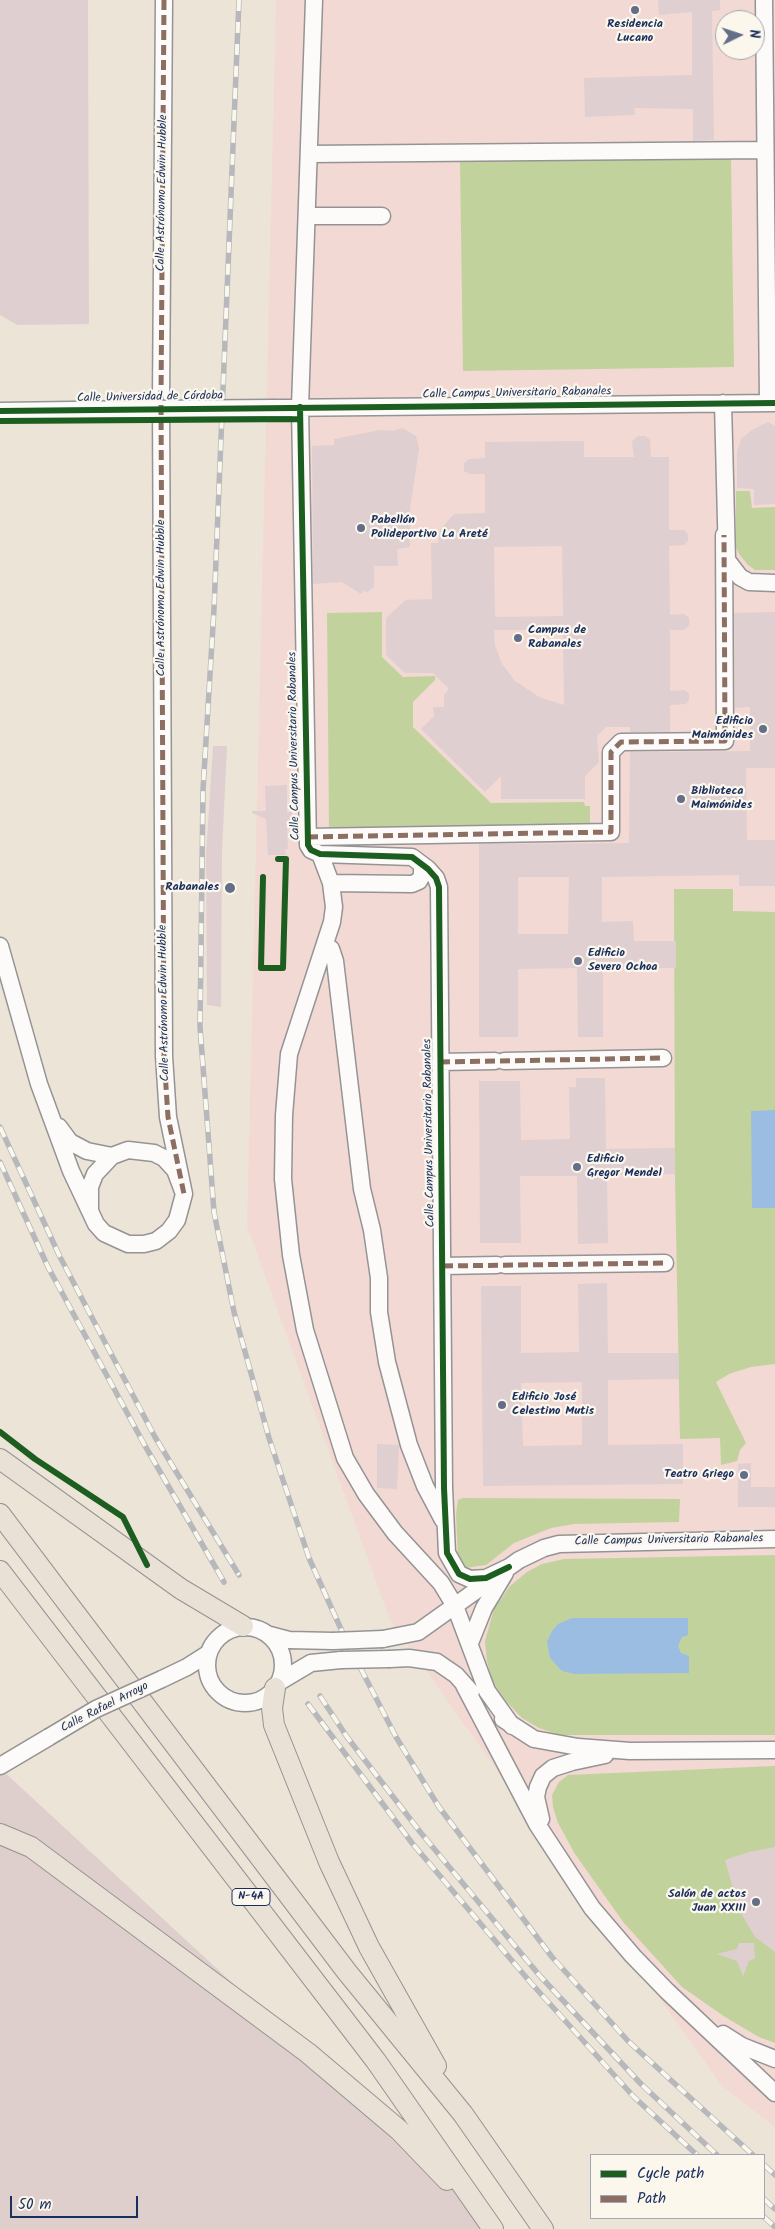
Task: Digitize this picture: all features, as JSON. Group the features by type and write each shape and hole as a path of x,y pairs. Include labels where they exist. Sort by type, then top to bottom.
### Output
{"main road":[{"path":"0,1459 180,1589 243,1626"},
{"name":"N-4A","path":"0,1514 347,1972 462,2114 543,2229"},
{"name":"N-4A","path":"0,1571 376,2060 491,2226"},
{"path":"277,1685 272,1708 274,1725 329,1862 368,1947 462,2114"},
{"path":"0,1834 31,1847 308,2053 399,2130 491,2226"}],"street":[{"name":"Calle Astrónomo Edwin Hubble","path":"164,0 161,389 164,1056 168,1117 184,1194"},
{"name":"Calle Campus Universitario Rabanales","path":"314,0 300,407 308,837 311,850 320,854 404,855 412,857 436,878 439,887 445,1530 442,1554 434,1559 421,1559"},
{"name":"Calle Campus Universitario Rabanales","path":"300,407 772,403 764,0"},
{"path":"309,154 766,150"},
{"path":"307,216 382,216"},
{"name":"Calle Campus Universitario Rabanales","path":"308,837 611,832 612,752 621,742 725,741 723,403"},
{"name":"Calle Universidad de Córdoba","path":"0,411 300,407"},
{"name":"Calle Campus Universitario Rabanales","path":"724,535 727,560 740,577 757,584 775,583"},
{"name":"Calle Campus Universitario Rabanales","path":"320,854 331,883 334,907 324,949 289,1054 284,1115 283,1179 291,1255 305,1330 344,1458 366,1494 395,1533 421,1559 441,1583 455,1606 487,1691 512,1726"},
{"path":"331,883 412,884 419,881 422,875 422,866"},
{"path":"0,946 39,1084 71,1171 96,1224 104,1233 119,1242 144,1244 156,1240 169,1231 177,1220 184,1194 175,1170 164,1158 154,1153 128,1150 112,1156 95,1174 90,1187 90,1209"},
{"name":"Calle Campus Universitario Rabanales","path":"324,949 328,946 331,948 335,961 362,1189 378,1268 379,1312 387,1362 398,1411 409,1445 445,1530 450,1562 464,1577 478,1580 509,1567 544,1548 576,1542 775,1539"},
{"path":"440,1062 663,1058"},
{"path":"39,1084 60,1129 70,1142 87,1151 112,1156"},
{"path":"443,1266 665,1263"},
{"path":"470,1643 484,1608 509,1567"},
{"name":"Calle Campus Universitario Rabanales","path":"270,1635 289,1640 333,1641 383,1639 408,1635 436,1620 509,1567"},
{"path":"277,1685 283,1665 282,1657 270,1635 253,1627 243,1626 232,1629 222,1634 209,1653 209,1677 219,1692 234,1702 253,1702 261,1699 277,1685 310,1663 340,1660 409,1658 438,1662 445,1666 464,1685"},
{"name":"Calle Rafael Arroyo","path":"0,1766 96,1709 167,1677 209,1653"},
{"name":"Calle Rafael Arroyo","path":"167,1677 198,1674 209,1677"},
{"name":"Calle Campus Universitario Rabanales","path":"464,1685 512,1726 534,1739 550,1744 630,1751 775,1750"},
{"name":"Calle Campus Universitario Rabanales","path":"464,1685 537,1824 592,1908 633,1956 775,2093"},
{"name":"Calle Rafael Arroyo","path":"0,1779 44,1740"},
{"name":"Calle Campus Universitario Rabanales","path":"554,1851 539,1815 536,1797 543,1776 553,1768 572,1762 630,1751"},
{"name":"Calle Campus Universitario Rabanales","path":"686,2009 742,2046 775,2059"}],"shaded area":[{"name":"Campus de Rabanales","path":"276,0 775,0 775,2127 722,2086 390,1620 247,1226"},
{"path":"0,1768 308,2053 399,2130 493,2229 0,2229"}],"green space":[{"path":"731,157 734,367 463,371 460,161"},
{"path":"736,491 750,491 752,508 775,507 775,570 755,570 739,554 736,547"},
{"path":"382,612 382,657 403,677 435,676 435,680 413,702 413,727 491,803 584,802 585,806 590,806 590,825 329,829 327,613"},
{"path":"674,889 733,889 733,911 775,912 775,1364 751,1367 729,1374 716,1382 746,1443 740,1450 737,1461 721,1465 720,1438 680,1439 675,1179"},
{"path":"463,1498 680,1499 679,1522 574,1524 551,1528 514,1543 486,1565 465,1568 458,1559 456,1514 458,1500"},
{"path":"775,1555 775,1735 559,1735 539,1728 522,1718 503,1698 492,1681 485,1641 494,1609 510,1586 527,1572 542,1564 564,1559"},
{"path":"775,1766 775,2043 759,2037 725,2017 682,1987 624,1923 575,1854 558,1823 553,1807 552,1795 559,1782 568,1775"}],"water":[{"path":"775,1110 775,1208 752,1208 751,1111"},
{"path":"572,1618 688,1618 688,1635 682,1637 678,1646 681,1653 689,1656 689,1673 574,1674 562,1671 550,1658 547,1642 558,1624"}],"building":[{"path":"0,0 88,0 89,324 17,325 0,315"},
{"path":"658,0 720,0 720,10 712,11 714,140 693,141 693,109 634,108 635,115 585,117 584,78 692,75 692,12 659,15"},
{"path":"768,422 775,426 775,504 754,505 754,489 737,488 737,453 741,439 752,430"},
{"name":"Pabellón Polideportivo La Areté","path":"402,428 416,436 419,449 410,509 410,547 397,549 398,566 374,566 374,587 367,592 364,590 361,594 342,582 313,584 312,446 334,445 334,439 380,430 394,431"},
{"path":"638,436 645,436 650,440 651,457 669,457 669,530 684,530 688,535 688,541 684,545 669,546 670,615 684,614 689,618 689,625 685,630 670,630 670,691 685,690 689,694 689,700 686,704 670,705 670,732 630,732 630,727 606,727 597,736 599,762 585,776 585,799 501,799 501,776 485,792 421,729 434,716 433,707 444,707 444,695 449,689 433,673 405,673 386,655 386,618 406,600 432,599 431,543 438,543 440,530 454,514 485,513 485,474 470,474 464,471 464,463 469,459 485,458 485,442 584,441 584,457 634,457 632,441","holes":["562,546 563,616 495,617 494,547","494,630 563,630 564,705 539,697 515,681 502,664 495,645"]},
{"name":"Edificio Maimónides","path":"775,612 775,768 746,768 747,840 775,840 775,886 739,886 739,875 602,877 602,922 633,921 634,941 676,941 676,968 603,968 603,1037 578,1037 577,968 518,969 518,1037 479,1037 479,844 629,843 630,752 750,751 750,707 735,708 734,613","holes":["518,877 569,877 568,934 518,934"]},
{"path":"213,746 227,746 222,852 221,1007 207,1005 206,855"},
{"path":"287,785 287,812 292,812 293,828 287,826 288,849 285,849 286,855 268,855 266,819 252,813 252,811 266,811 265,786"},
{"name":"Edificio Gregor Mendel","path":"576,1078 605,1078 606,1149 675,1148 675,1174 607,1175 608,1243 578,1244 577,1176 520,1176 521,1243 480,1243 479,1081 520,1081 521,1140 570,1139 569,1087 576,1087"},
{"name":"Edificio José Celestino Mutis","path":"607,1283 608,1353 679,1353 679,1379 608,1380 608,1445 683,1444 683,1484 483,1486 481,1286 521,1286 521,1353 579,1352 578,1284","holes":["582,1382 582,1445 523,1446 521,1383"]},
{"path":"377,1444 399,1445 397,1489 377,1488"},
{"name":"Teatro Griego","path":"751,1463 751,1487 775,1487 775,1507 738,1507 738,1464"},
{"name":"Salón de actos Juan XXIII","path":"775,1847 775,1952 755,1937 739,1910 725,1860 749,1852"},
{"path":"739,1943 754,1943 755,1958 749,1961 743,1976 737,1961 717,1954 737,1949"}],"railway":[{"path":"239,0 214,609 203,790 200,1027 214,1212 234,1312 269,1438 309,1558 345,1638 396,1737 439,1807 552,1957 628,2041 752,2154"},
{"path":"0,1127 60,1257 155,1437 239,1575"},
{"path":"0,1162 48,1267 144,1444 224,1582"},
{"path":"320,1696 347,1737 421,1833 540,1976 641,2084 716,2154"},
{"path":"308,1704 412,1843 531,1983 634,2097 696,2154"},
{"path":"765,2166 775,2175"},
{"path":"765,2200 775,2209"},
{"path":"765,2218 775,2227"}],"marked path":[{"path":"164,0 161,399 164,1056 168,1117 184,1194"},
{"path":"308,837 611,832 611,752 621,742 725,741 724,535"},
{"path":"440,1062 663,1058"},
{"path":"443,1266 665,1263"}],"cycle path":[{"path":"0,411 775,403"},
{"path":"300,407 308,845 311,850 320,854 412,857 428,869 436,878 439,887 444,1488 447,1553 459,1574 470,1579 486,1578 509,1567"},
{"path":"0,421 300,419"},
{"path":"263,877 261,968 283,968 286,859 278,859"},
{"path":"0,1432 35,1459 123,1517 147,1565"}],"place":[{"name":"Residencia Lucano","path":"635,10"},
{"name":"Pabellón Polideportivo La Areté","path":"361,528"},
{"name":"Campus de Rabanales","path":"518,638"},
{"name":"Edificio Maimónides","path":"763,729"},
{"name":"Biblioteca Maimónides","path":"681,799"},
{"name":"Rabanales","path":"230,888"},
{"name":"Edificio Severo Ochoa","path":"578,961"},
{"name":"Edificio Gregor Mendel","path":"577,1167"},
{"name":"Edificio José Celestino Mutis","path":"502,1405"},
{"name":"Teatro Griego","path":"744,1475"},
{"name":"Salón de actos Juan XXIII","path":"756,1902"}]}
